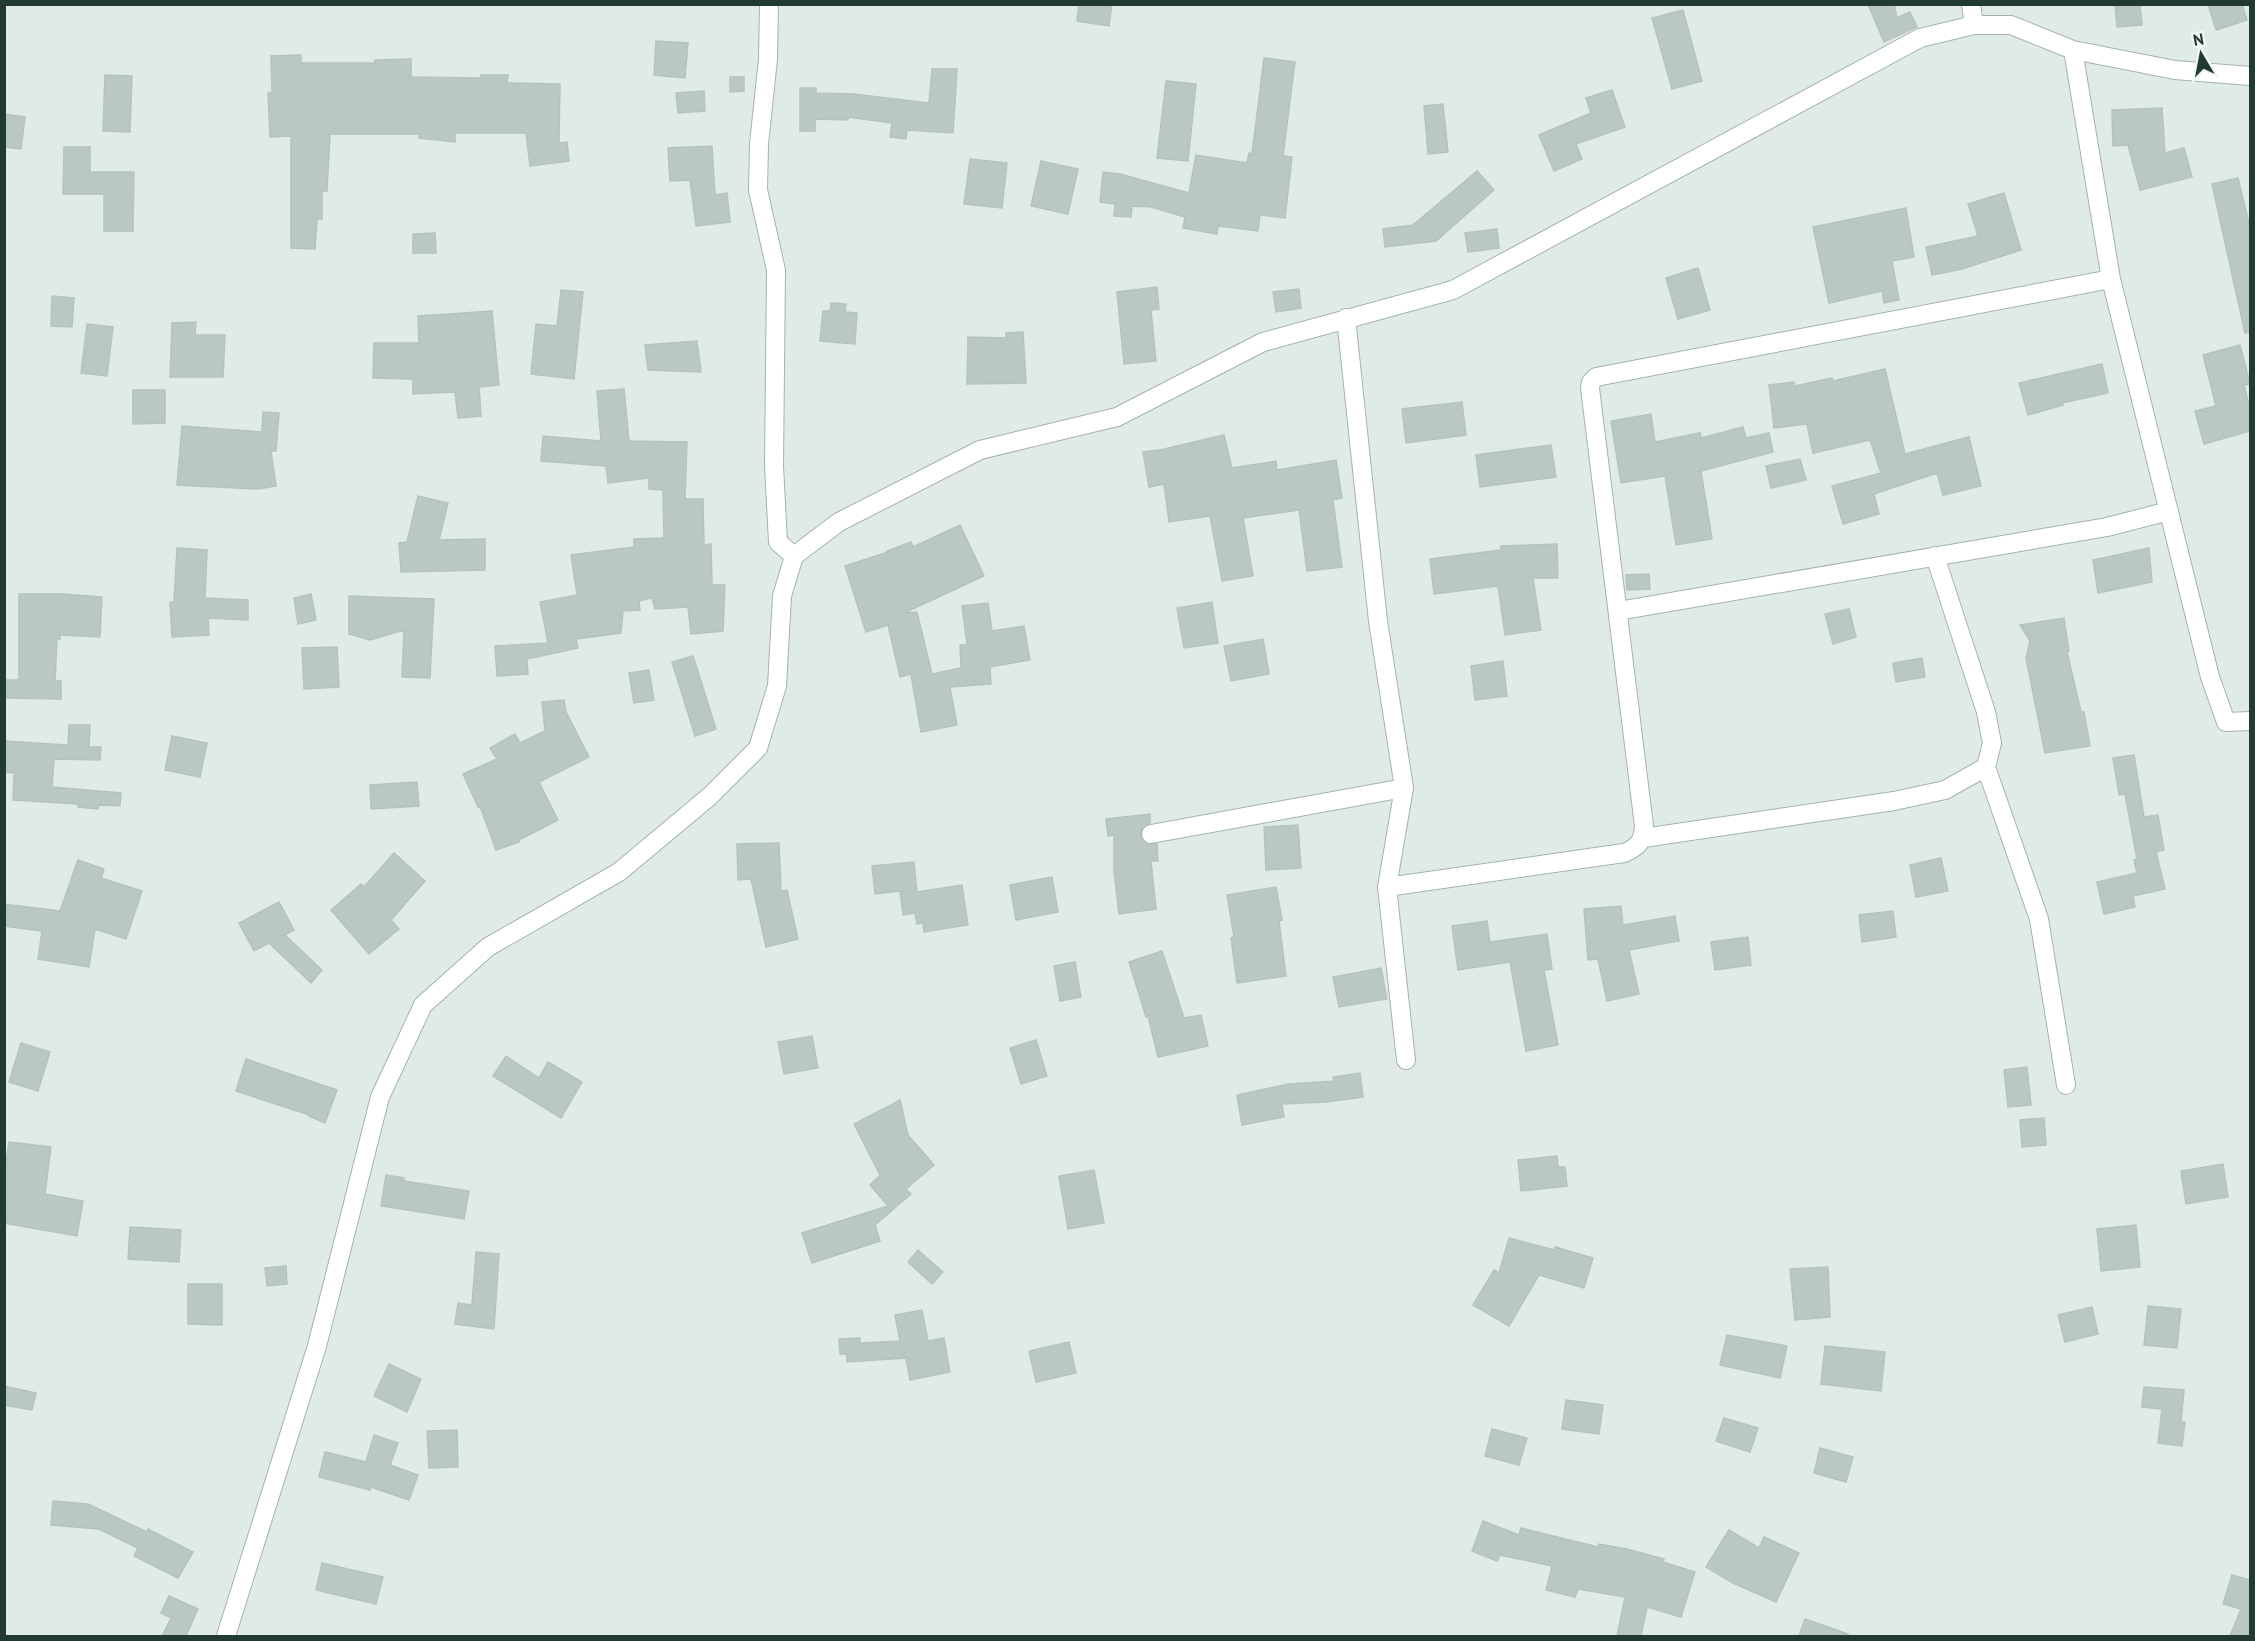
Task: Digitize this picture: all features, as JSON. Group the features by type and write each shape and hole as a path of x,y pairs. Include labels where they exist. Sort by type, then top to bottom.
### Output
{"street":[{"path":"769,4 768,59 759,144 758,190 776,270 774,466 778,542 794,556"},
{"path":"1971,4 1974,25"},
{"path":"226,1636 317,1346 380,1097 423,1005 488,947 619,872 710,796 758,748 777,686 782,596 794,556 839,522 980,450 1117,417 1263,342 1452,290 1920,38 1974,25 2011,25 2073,50 2175,70 2250,75"},
{"path":"2073,50 2111,279 2210,677 2226,722 2250,721"},
{"path":"1387,887 1624,853 1638,847 1643,838 1644,826 1591,382 1596,378 2111,279"},
{"path":"1346,318 1378,621 1404,788 1387,887 1406,1060"},
{"path":"1618,611 2107,526 2169,511"},
{"path":"1935,556 1986,712 1992,743 1986,767 2039,919 2066,1085"},
{"path":"1643,838 1894,801 1946,790 1986,767"},
{"path":"1151,834 1404,788"}],"building":[{"path":"1079,4 1112,4 1109,26 1077,21"},
{"path":"1868,4 1894,4 1897,18 1910,12 1917,27 1884,42"},
{"path":"2115,4 2140,4 2142,25 2117,27"},
{"path":"2208,4 2242,4 2247,20 2216,30"},
{"path":"1683,10 1702,81 1672,89 1652,18"},
{"path":"656,41 688,43 685,78 654,75"},
{"path":"301,55 301,63 375,63 375,60 411,59 411,77 481,78 481,75 508,75 507,83 560,84 559,143 567,142 569,161 530,166 526,133 455,133 455,142 419,138 419,134 330,134 327,191 322,191 322,219 317,219 315,249 291,248 291,136 270,137 268,93 272,93 271,56"},
{"path":"1264,58 1295,62 1283,156 1292,157 1285,218 1260,215 1258,231 1218,226 1217,234 1183,228 1185,217 1151,207 1132,206 1131,217 1114,216 1115,204 1100,202 1103,172 1120,174 1189,193 1196,155 1247,163 1249,153 1252,154"},
{"path":"932,69 957,69 953,133 907,130 906,139 890,137 892,123 848,117 848,120 815,119 815,131 800,131 800,88 816,88 816,93 853,94 929,103"},
{"path":"105,75 132,76 130,132 103,131"},
{"path":"730,77 744,77 744,91 730,92"},
{"path":"1166,81 1196,84 1188,161 1157,158"},
{"path":"1612,90 1625,127 1576,144 1582,159 1554,171 1539,135 1591,113 1586,98"},
{"path":"704,91 705,111 678,113 676,93"},
{"path":"1443,104 1448,152 1428,154 1424,106"},
{"path":"2162,108 2165,153 2184,148 2192,177 2140,190 2128,145 2113,146 2112,110"},
{"path":"4,114 25,117 21,149 4,147"},
{"path":"712,146 715,195 727,193 730,222 696,226 690,180 670,181 668,148"},
{"path":"64,147 90,147 90,172 134,172 133,231 104,231 104,194 63,194"},
{"path":"970,159 1007,163 1002,208 964,204"},
{"path":"1041,161 1078,169 1068,214 1031,206"},
{"path":"1477,171 1494,190 1436,241 1385,247 1383,229 1413,225"},
{"path":"2238,178 2250,227 2250,332 2245,333 2212,184"},
{"path":"2004,193 2021,250 1962,269 1932,275 1926,247 1978,236 1968,204"},
{"path":"1906,208 1914,257 1892,261 1899,300 1884,303 1882,291 1829,303 1813,227"},
{"path":"1497,229 1499,248 1468,252 1465,233"},
{"path":"435,233 436,253 413,253 413,234"},
{"path":"1698,268 1710,310 1678,319 1666,278"},
{"path":"1157,287 1159,309 1151,310 1156,361 1124,364 1117,292"},
{"path":"1299,289 1301,308 1276,312 1273,292"},
{"path":"561,290 583,292 574,379 531,374 536,324 557,326"},
{"path":"52,296 74,298 72,327 51,326"},
{"path":"831,303 846,304 845,312 857,313 855,344 820,341 823,311 830,311"},
{"path":"492,311 499,385 479,387 481,416 458,418 455,392 413,394 413,379 373,378 374,343 419,343 418,316"},
{"path":"196,322 195,335 225,335 223,377 170,377 172,323"},
{"path":"87,324 113,327 107,376 81,373"},
{"path":"1023,332 1026,383 967,384 968,337 1006,338 1006,333"},
{"path":"697,341 701,372 648,370 645,345"},
{"path":"2240,345 2250,384 2244,385 2250,409 2250,431 2204,444 2195,411 2216,406 2203,355"},
{"path":"2102,364 2108,393 2062,403 2063,405 2028,415 2019,383"},
{"path":"1885,369 1905,454 1969,437 1981,486 1943,495 1937,473 1874,494 1879,514 1843,524 1832,486 1881,473 1870,440 1813,453 1807,424 1774,428 1769,385 1794,382 1795,386 1832,378 1833,381"},
{"path":"624,389 629,441 687,442 685,499 703,499 704,545 711,544 712,585 725,585 723,631 691,634 688,607 655,609 652,598 639,601 640,610 623,611 621,633 576,639 578,648 527,659 528,674 497,676 495,646 548,643 540,602 577,595 571,555 634,547 634,539 664,538 663,490 649,489 649,478 608,483 606,466 541,461 543,436 601,441 597,391"},
{"path":"133,390 165,390 165,423 133,424"},
{"path":"1462,402 1466,435 1406,443 1402,409"},
{"path":"263,412 279,413 276,451 271,451 276,486 258,489 177,485 182,426 262,432"},
{"path":"1651,414 1655,442 1700,433 1701,438 1743,427 1746,438 1769,433 1773,452 1701,471 1712,539 1676,545 1665,476 1621,483 1611,421"},
{"path":"1224,435 1232,468 1276,461 1277,470 1336,460 1342,498 1333,500 1342,567 1307,571 1299,510 1243,518 1253,576 1222,581 1210,516 1169,522 1164,484 1149,487 1143,452"},
{"path":"1551,445 1556,477 1480,487 1476,455"},
{"path":"1800,459 1806,480 1771,488 1766,466"},
{"path":"418,496 448,503 439,540 485,539 485,570 401,572 399,543 407,542"},
{"path":"960,525 984,576 904,613 917,612 932,674 961,668 960,645 967,645 962,606 988,603 992,631 1024,626 1030,660 990,667 991,684 950,687 957,725 921,732 911,674 900,677 888,625 866,632 845,566 911,542 913,547"},
{"path":"1557,544 1558,578 1533,578 1541,630 1505,635 1498,586 1434,594 1430,559 1501,550 1501,546"},
{"path":"177,548 207,550 205,598 248,600 248,620 208,618 209,635 172,637 170,602 174,602"},
{"path":"2149,548 2152,582 2098,593 2093,560"},
{"path":"1649,574 1650,589 1627,590 1626,575"},
{"path":"19,594 102,597 100,637 60,635 60,639 57,639 55,681 61,681 61,699 7,698 7,680 19,680"},
{"path":"311,594 316,620 298,624 294,598"},
{"path":"349,596 434,599 430,678 402,677 404,630 370,640 349,634"},
{"path":"1212,602 1218,643 1184,648 1177,608"},
{"path":"1849,609 1856,637 1833,644 1825,614"},
{"path":"2064,618 2069,651 2067,652 2081,712 2084,712 2090,746 2045,753 2026,658 2030,641 2020,625"},
{"path":"1263,639 1269,674 1231,681 1224,646"},
{"path":"337,647 339,687 304,689 302,648"},
{"path":"693,656 716,729 695,736 672,662"},
{"path":"1922,658 1925,677 1896,682 1893,663"},
{"path":"1503,661 1507,696 1475,700 1471,666"},
{"path":"649,670 654,700 634,703 629,673"},
{"path":"564,700 566,712 589,757 539,782 558,820 519,842 496,850 480,806 478,807 463,774 497,759 490,748 515,734 520,743 545,731 542,702"},
{"path":"69,725 90,725 89,747 101,747 100,760 54,759 52,787 121,793 120,806 99,805 98,809 78,807 78,804 13,800 14,773 4,772 4,741 68,745"},
{"path":"172,736 207,743 200,777 165,770"},
{"path":"2134,755 2144,817 2158,815 2164,850 2156,852 2165,889 2133,896 2135,907 2104,914 2097,882 2137,873 2134,860 2137,859 2125,794 2119,795 2113,758"},
{"path":"417,782 419,806 371,809 370,785"},
{"path":"1150,814 1150,823 1143,826 1140,835 1147,844 1157,844 1158,861 1151,861 1156,909 1119,914 1114,871 1114,835 1108,836 1106,819"},
{"path":"1298,825 1301,868 1266,870 1264,827"},
{"path":"779,843 781,891 787,890 798,939 766,947 751,879 738,880 737,844"},
{"path":"394,853 425,881 391,920 399,929 369,954 331,910 361,884 364,887"},
{"path":"1941,858 1948,891 1916,897 1910,865"},
{"path":"78,860 104,869 101,878 142,891 126,939 95,929 89,967 38,959 42,931 4,926 4,904 60,911"},
{"path":"914,862 917,892 962,885 968,925 924,932 923,923 917,924 915,913 903,915 900,891 875,894 872,866"},
{"path":"1052,877 1058,912 1016,920 1010,885"},
{"path":"1276,887 1282,920 1279,921 1286,976 1237,983 1231,938 1234,937 1227,895"},
{"path":"279,902 294,930 285,935 322,970 311,983 269,943 254,951 239,923"},
{"path":"1621,906 1623,925 1675,916 1679,941 1629,950 1639,994 1607,1001 1598,959 1588,960 1584,909"},
{"path":"1893,911 1896,937 1862,942 1859,915"},
{"path":"1487,921 1490,942 1547,934 1552,969 1544,970 1558,1045 1526,1051 1510,962 1458,970 1452,926"},
{"path":"1748,937 1751,965 1715,970 1711,942"},
{"path":"1162,951 1184,1018 1201,1015 1208,1046 1158,1057 1148,1016 1146,1017 1129,962"},
{"path":"1075,962 1081,997 1060,1001 1054,966"},
{"path":"1381,968 1387,999 1339,1007 1333,977"},
{"path":"812,1036 818,1068 784,1074 778,1042"},
{"path":"1036,1040 1047,1076 1021,1084 1010,1048"},
{"path":"21,1043 50,1052 38,1091 9,1082"},
{"path":"506,1056 539,1078 548,1062 582,1082 561,1118 493,1076"},
{"path":"246,1059 337,1090 325,1123 309,1115 236,1091"},
{"path":"2027,1067 2031,1105 2008,1107 2004,1070"},
{"path":"1360,1073 1363,1097 1282,1104 1284,1117 1242,1125 1237,1095 1289,1084 1334,1081 1333,1077"},
{"path":"900,1100 908,1135 934,1165 906,1189 911,1194 875,1225 880,1241 812,1263 802,1233 888,1206 870,1185 880,1175 854,1124"},
{"path":"2044,1118 2046,1145 2022,1147 2020,1120"},
{"path":"9,1142 51,1147 45,1194 83,1201 77,1236 4,1223 4,1175"},
{"path":"1557,1156 1558,1167 1565,1167 1567,1186 1521,1191 1518,1160"},
{"path":"2223,1164 2228,1197 2186,1204 2181,1171"},
{"path":"1094,1170 1104,1223 1068,1229 1059,1176"},
{"path":"386,1175 404,1178 404,1181 469,1191 464,1219 381,1206"},
{"path":"2136,1225 2140,1267 2101,1271 2097,1229"},
{"path":"130,1227 181,1230 179,1262 128,1259"},
{"path":"1509,1238 1554,1250 1555,1247 1593,1258 1584,1288 1539,1275 1509,1326 1473,1305 1494,1270 1499,1273"},
{"path":"918,1250 943,1272 932,1284 908,1262"},
{"path":"476,1252 499,1254 494,1329 455,1324 458,1303 472,1305"},
{"path":"286,1266 287,1284 267,1286 265,1268"},
{"path":"1828,1267 1830,1317 1795,1320 1790,1269"},
{"path":"188,1284 222,1284 222,1325 188,1324"},
{"path":"2148,1306 2181,1309 2177,1348 2144,1345"},
{"path":"2092,1307 2098,1334 2065,1342 2058,1315"},
{"path":"922,1310 928,1341 944,1338 950,1372 910,1380 906,1358 847,1362 847,1354 840,1354 839,1339 860,1338 860,1343 900,1341 895,1315"},
{"path":"1727,1335 1787,1346 1780,1378 1720,1365"},
{"path":"1069,1342 1076,1373 1036,1382 1029,1351"},
{"path":"1825,1346 1885,1352 1881,1391 1821,1384"},
{"path":"389,1364 421,1379 407,1412 374,1396"},
{"path":"4,1386 36,1393 32,1410 4,1405"},
{"path":"2144,1387 2184,1390 2181,1422 2185,1422 2182,1446 2158,1443 2162,1409 2142,1407"},
{"path":"1566,1400 1603,1405 1599,1434 1562,1429"},
{"path":"1724,1418 1758,1428 1750,1452 1716,1441"},
{"path":"1492,1429 1527,1438 1519,1465 1485,1456"},
{"path":"457,1430 458,1467 429,1468 427,1431"},
{"path":"374,1435 398,1443 390,1465 418,1475 409,1500 371,1487 370,1490 319,1477 325,1452 366,1462"},
{"path":"1820,1448 1853,1457 1846,1482 1814,1473"},
{"path":"53,1501 88,1504 147,1532 148,1529 193,1552 178,1578 134,1556 138,1548 99,1529 51,1525"},
{"path":"1483,1521 1519,1535 1521,1528 1598,1547 1599,1544 1627,1549 1664,1559 1663,1562 1695,1572 1681,1617 1647,1607 1641,1636 1617,1636 1625,1597 1578,1589 1575,1597 1546,1590 1552,1566 1500,1555 1497,1561 1472,1551"},
{"path":"1729,1530 1759,1548 1764,1537 1799,1553 1776,1602 1733,1583 1706,1567"},
{"path":"322,1563 383,1577 376,1604 316,1590"},
{"path":"2232,1575 2250,1580 2250,1636 2230,1636 2241,1609 2223,1604"},
{"path":"169,1596 198,1609 186,1636 162,1636 171,1618 161,1613"},
{"path":"1805,1619 1848,1634 1848,1636 1799,1636"}]}
